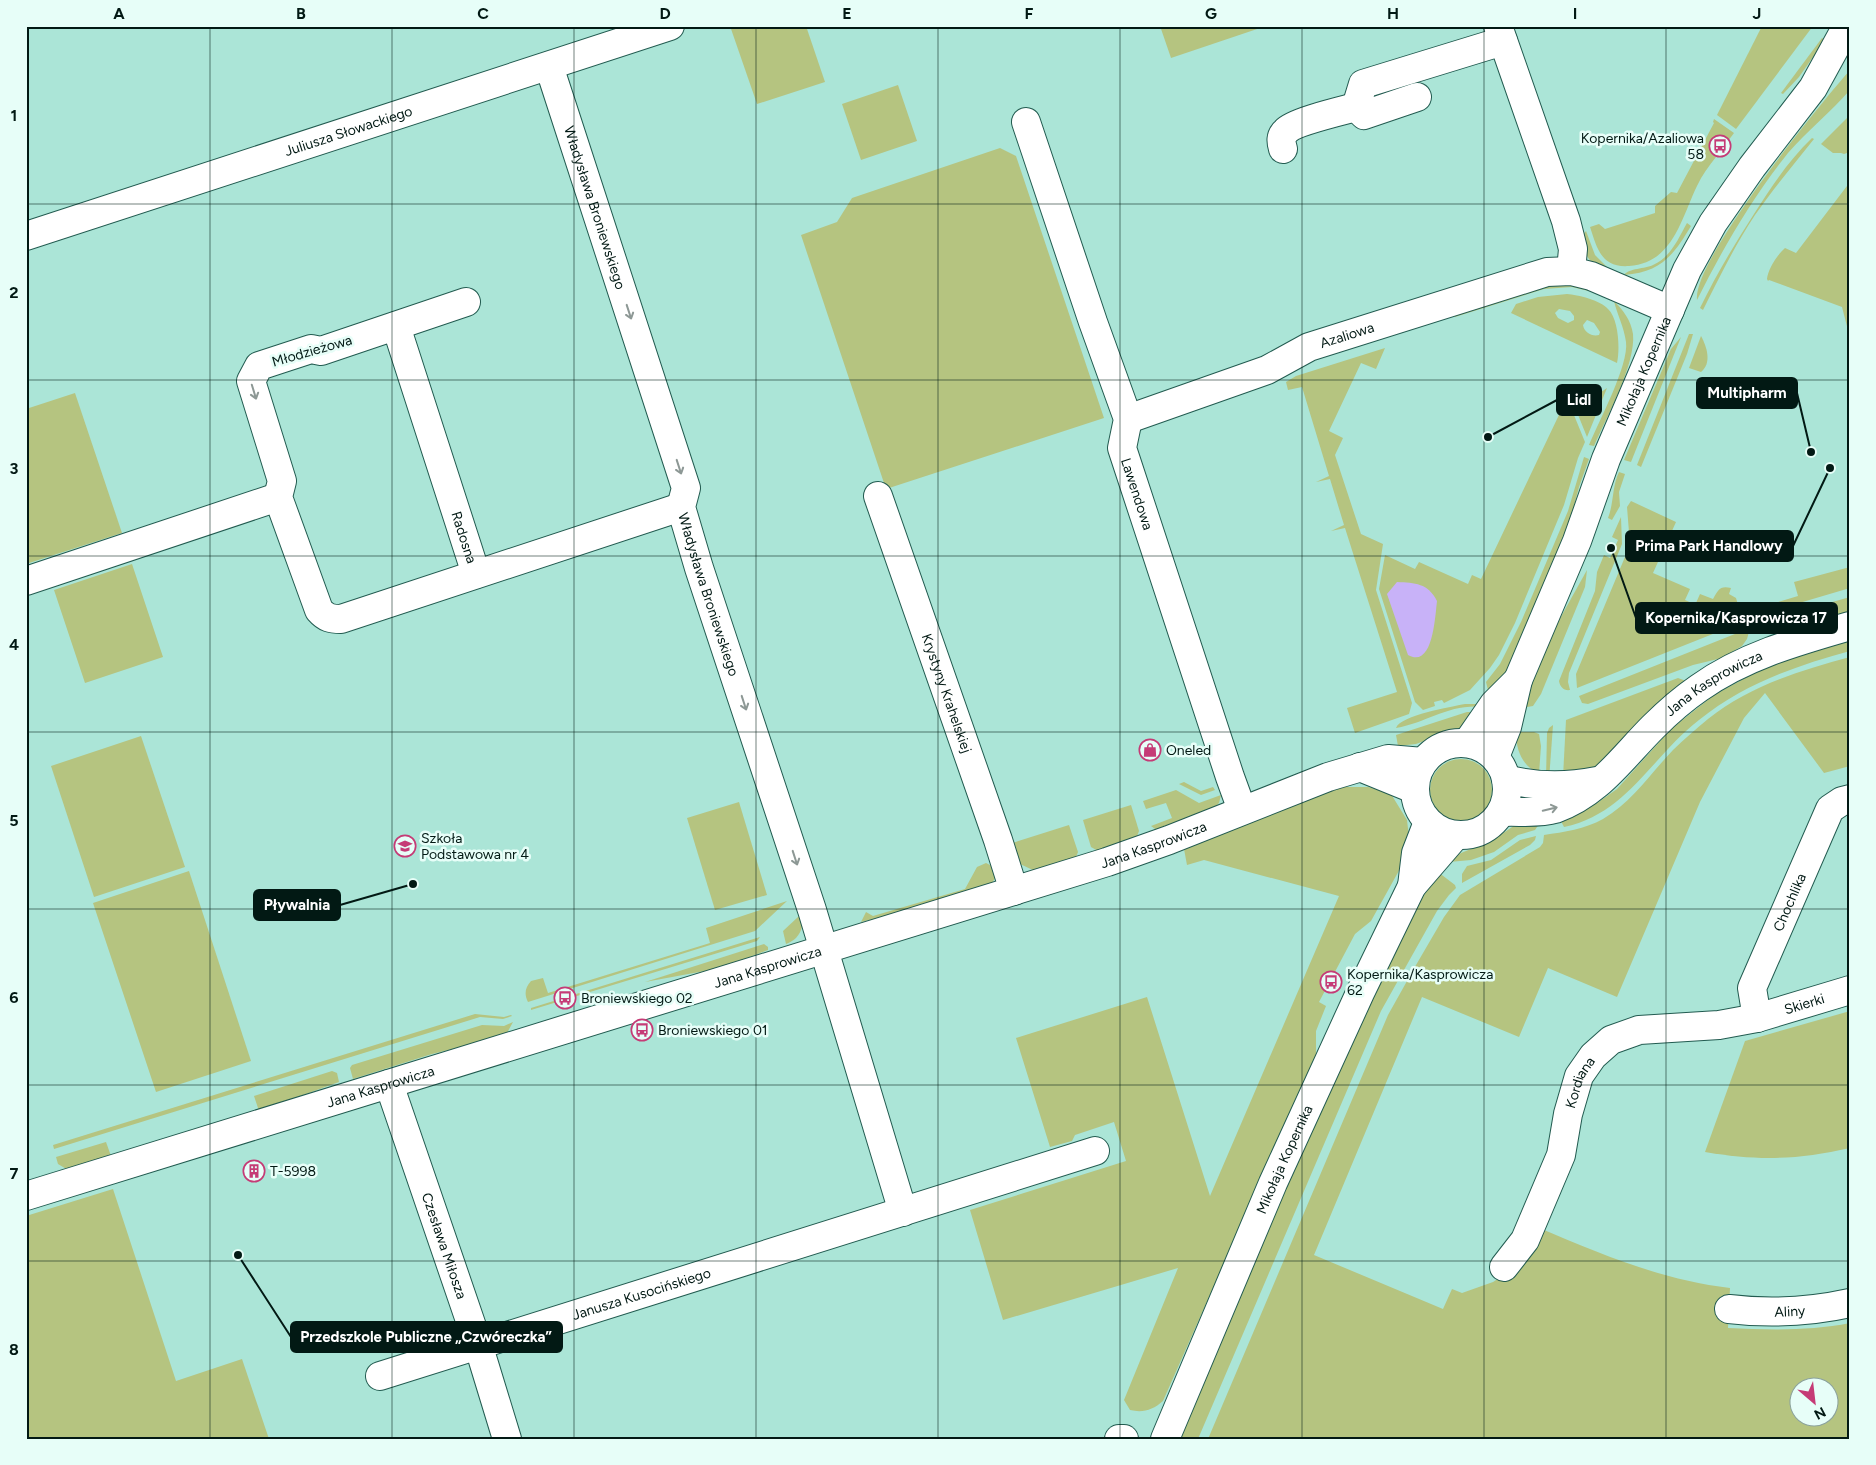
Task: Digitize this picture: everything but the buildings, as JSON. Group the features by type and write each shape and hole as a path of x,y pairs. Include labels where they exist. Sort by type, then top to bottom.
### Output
{"street":[{"name":"Juliusza Słowackiego","path":"26,236 670,26"},
{"name":"Mikołaja Kopernika","path":"1500,768 1518,680 1577,540 1606,459 1687,270 1713,222 1812,88 1847,26"},
{"path":"1356,107 1363,84 1501,33 1566,221 1573,250 1571,271"},
{"name":"Mikołaja Kopernika","path":"1812,88 1850,56"},
{"name":"Władysława Broniewskiego","path":"549,66 686,488 681,507 699,568 824,950"},
{"path":"1356,107 1364,115 1417,97"},
{"path":"1283,149 1281,140 1286,130 1356,107"},
{"path":"1026,122 1093,322 1128,419"},
{"name":"Azaliowa","path":"1128,419 1267,370 1309,347 1547,272 1571,271 1591,276 1670,310"},
{"name":"Młodzieżowa","path":"466,302 321,351 311,349 259,366 251,381 282,481 278,497 319,610 324,616 331,619 341,619 476,574"},
{"name":"Radosna","path":"396,326 476,574 681,507"},
{"name":"Lawendowa","path":"1128,419 1122,448 1242,810"},
{"name":"Krystyny Krahelskiej","path":"878,496 1014,891"},
{"path":"26,581 278,497"},
{"name":"Jana Kasprowicza","path":"1502,812 1542,811 1579,799 1618,767 1652,728 1682,700 1701,686 1728,670 1772,649 1850,626"},
{"name":"Mikołaja Kopernika","path":"1467,743 1494,704 1518,680"},
{"path":"1467,743 1482,748 1500,768 1507,796 1502,812 1494,822 1483,830 1470,835 1456,836 1441,831 1428,822 1420,812 1414,789 1417,774 1423,762 1435,750 1450,744 1467,743"},
{"name":"Jana Kasprowicza","path":"26,1196 1107,862 1169,840 1328,777 1360,767 1388,759 1423,762"},
{"path":"1360,767 1414,789"},
{"name":"Jana Kasprowicza","path":"1500,768 1518,782 1555,786 1576,785 1601,780"},
{"name":"Chochlika","path":"1758,1018 1752,988 1830,809 1842,801 1850,799"},
{"name":"Mikołaja Kopernika","path":"1412,886 1416,853 1428,822"},
{"name":"Mikołaja Kopernika","path":"1165,1439 1273,1183 1360,993 1412,886 1456,836"},
{"path":"824,950 904,1212"},
{"name":"Skierki","path":"1758,1018 1850,990"},
{"name":"Kordiana","path":"1504,1267 1525,1240 1541,1205 1561,1155 1568,1114 1579,1076 1593,1056 1611,1040 1639,1030 1719,1025 1758,1018"},
{"name":"Czesława Miłosza","path":"389,1084 478,1344 507,1439"},
{"name":"Janusza Kusocińskiego","path":"380,1376 1095,1151"},
{"name":"Aliny","path":"1729,1309 1778,1313 1829,1308 1850,1303"},
{"path":"1119,1439 1124,1439"}],"green space":[{"path":"730,26 806,26 825,82 757,104"},
{"path":"1160,26 1266,26 1171,58"},
{"path":"1762,26 1813,26 1736,129 1717,115"},
{"path":"1822,38 1825,40 1799,77 1783,94 1781,93"},
{"path":"1850,70 1850,90 1795,145 1775,170 1739,224 1697,300 1701,280 1735,219 1787,147"},
{"path":"898,85 917,141 861,160 842,104"},
{"path":"1850,115 1850,152 1844,154 1833,153 1821,144"},
{"path":"1714,119 1734,133 1728,141 1721,137 1710,152 1716,157 1701,178 1674,237 1666,248 1656,257 1644,263 1629,266 1612,264 1606,260 1598,249 1590,227 1599,224 1605,229 1655,213 1655,206 1671,192 1677,193 1714,123"},
{"path":"1812,138 1814,139 1748,226 1703,310 1700,308 1706,296 1767,194 1796,155"},
{"path":"1000,148 1016,156 1104,418 886,489 801,235 837,222 852,198"},
{"path":"1850,182 1850,338 1842,307 1768,281 1767,279 1771,267 1779,254 1785,248 1796,253"},
{"path":"1687,223 1691,226 1665,261 1648,270 1624,275 1630,271 1659,262 1673,247"},
{"path":"1586,231 1595,255 1610,270 1596,265 1589,259 1582,236"},
{"path":"1580,284 1601,294 1572,287 1544,289 1455,317 1454,313 1536,285"},
{"path":"1567,294 1589,298 1608,309 1612,314 1616,327 1618,343 1617,363 1511,313 1516,304 1538,297","holes":["1559,309 1570,311 1574,316 1574,320 1568,323 1558,318 1555,313","1587,320 1594,323 1600,332 1599,335 1591,335 1585,330 1583,325"]},
{"path":"1614,301 1630,324 1633,334 1633,346 1625,375 1594,446 1589,445 1618,378 1626,352 1625,336"},
{"path":"1689,334 1693,334 1687,354 1641,467 1637,465"},
{"path":"1701,336 1707,350 1707,360 1701,372 1689,368"},
{"path":"1681,337 1631,462 1624,460 1671,349"},
{"path":"1385,348 1376,369 1361,363 1329,431 1343,438 1335,455 1361,534 1383,544 1376,590 1412,703 1409,714 1355,733 1347,708 1397,692 1345,528 1331,531 1344,525 1330,479 1316,482 1329,476 1302,387 1288,390 1286,382 1296,376"},
{"path":"1607,388 1587,437 1570,395 1585,398 1598,394"},
{"path":"75,393 122,533 26,564 26,409"},
{"path":"1567,398 1585,442 1578,458 1564,505 1515,623 1499,655 1470,690 1444,703 1442,700 1434,702 1435,706 1423,710 1415,702 1379,589 1385,555 1415,569 1419,562 1468,584 1472,575 1481,579"},
{"path":"1584,457 1589,459 1569,525 1509,666 1494,694 1488,690 1486,682 1500,664 1521,622 1568,511"},
{"path":"1619,472 1625,474 1619,492 1620,506 1612,520 1608,518"},
{"path":"1631,501 1676,522 1653,573 1690,589 1685,600 1694,604 1700,594 1713,599 1720,589 1724,587 1731,588 1729,594 1736,598 1743,622 1577,688 1576,674 1630,545 1627,507"},
{"path":"1621,517 1622,544 1569,673 1568,682 1570,690 1566,690 1561,687 1559,681 1595,591 1597,572 1604,555 1610,558 1618,540 1612,537"},
{"path":"132,564 163,657 85,683 54,590"},
{"path":"1850,567 1850,588 1769,612 1768,605 1798,596 1794,582"},
{"path":"1587,570 1585,587 1541,694 1533,706 1520,708 1548,640"},
{"path":"1850,597 1849,613 1788,628 1779,625 1773,619"},
{"path":"1750,628 1747,639 1742,646 1722,658 1693,665 1588,704 1582,703 1579,696"},
{"path":"1850,640 1850,651 1790,670 1752,686 1716,707 1682,734 1622,797 1605,810 1586,820 1564,827 1561,821 1597,803 1617,789 1671,729 1714,695 1762,669 1794,656"},
{"path":"1850,657 1850,766 1824,773 1765,693 1744,718 1700,802 1617,997 1548,968 1519,1037 1422,997 1314,1255 1443,1309 1452,1289 1462,1293 1493,1282 1507,1273 1537,1227 1632,1265 1680,1279 1730,1288 1728,1328 1805,1329 1850,1323 1850,1439 1208,1439 1388,1015 1444,917 1460,895 1540,847 1543,843 1544,835 1582,828 1603,819 1632,796 1677,746 1708,719 1740,697 1793,674"},
{"path":"1678,678 1686,681 1596,766 1584,772 1563,777 1566,720"},
{"path":"1465,704 1478,704 1485,707 1450,710 1396,728 1400,723 1416,715"},
{"path":"1467,712 1475,712 1462,727 1416,744 1398,746 1396,735"},
{"path":"1553,725 1549,780 1546,779 1547,733"},
{"path":"1516,732 1534,732 1539,734 1541,746 1539,774 1528,766 1521,757 1517,745"},
{"path":"141,736 185,867 94,897 51,766"},
{"path":"1461,759 1473,762 1483,768 1489,778 1492,790 1489,802 1483,812 1473,818 1461,821 1449,818 1439,812 1433,802 1430,790 1433,778 1439,768 1449,762"},
{"path":"1184,782 1201,791 1213,787 1215,790 1201,795 1179,784"},
{"path":"1340,787 1368,787 1391,794 1407,820 1409,837 1401,867 1371,921 1355,934 1319,1002 1326,1006 1316,1031 1316,1055 1163,1401 1148,1410 1130,1410 1124,1400 1178,1268 1003,1320 970,1210 1126,1161 1114,1122 1075,1135 1072,1141 1050,1147 1016,1038 1147,997 1210,1196 1339,896 1204,860 1187,865 1184,849 1300,801"},
{"path":"1176,790 1199,803 1221,795 1219,803 1212,810 1158,831 1151,826 1172,818 1166,803 1146,809 1143,801"},
{"path":"739,802 767,895 715,910 687,818"},
{"path":"1131,805 1139,831 1136,839 1098,851 1091,847 1083,820"},
{"path":"1539,824 1535,830 1518,835 1494,852 1471,860 1449,862 1461,853 1493,840 1515,825"},
{"path":"1069,825 1078,852 1076,857 1035,871 1020,864 1009,844"},
{"path":"1536,836 1530,845 1462,883 1462,874 1467,866 1491,860 1520,840"},
{"path":"986,863 994,867 998,873 991,885 906,911 861,922 866,912 873,916 965,889 977,867"},
{"path":"189,871 251,1061 156,1092 93,903"},
{"path":"1438,872 1455,885 1456,888 1437,911 1381,1011 1198,1439 1178,1439 1331,1081 1413,913"},
{"path":"787,901 755,931 528,1002 526,991 531,981 543,978 548,993 710,943 706,928"},
{"path":"804,914 803,924 798,936 786,944 783,931 799,916"},
{"path":"760,937 757,941 531,1010 531,1008"},
{"path":"764,944 768,947 768,950 721,968 645,982"},
{"path":"1850,1011 1850,1148 1812,1155 1778,1158 1743,1157 1705,1152 1745,1041"},
{"path":"475,1014 512,1016 503,1019 480,1017 54,1149 53,1145"},
{"path":"513,1022 507,1033 501,1037 432,1054 353,1079 350,1068 352,1065 482,1025 504,1026"},
{"path":"332,1071 337,1073 339,1082 259,1111 254,1096"},
{"path":"106,1142 111,1156 68,1170 58,1164 56,1157"},
{"path":"113,1189 176,1381 242,1359 269,1439 26,1439 26,1216"}],"shaded area":[{"path":"1397,582 1425,587 1437,601 1434,629 1428,648 1423,655 1416,657 1408,655 1387,594"}],"place":[{"name":"Kopernika/Azaliowa 58","path":"1720,146"},
{"name":"Lidl","path":"1488,437"},
{"name":"Multipharm","path":"1811,452"},
{"name":"Prima Park Handlowy","path":"1830,468"},
{"name":"Kopernika/Kasprowicza 17","path":"1611,548"},
{"name":"Oneled","path":"1150,750"},
{"name":"Szkoła Podstawowa nr 4","path":"405,846"},
{"name":"Pływalnia","path":"413,884"},
{"name":"Kopernika/Kasprowicza 62","path":"1331,982"},
{"name":"Broniewskiego 02","path":"565,998"},
{"name":"Broniewskiego 01","path":"642,1030"},
{"name":"T-5998","path":"254,1171"},
{"name":"Przedszkole Publiczne „Czwóreczka”","path":"238,1255"}]}
